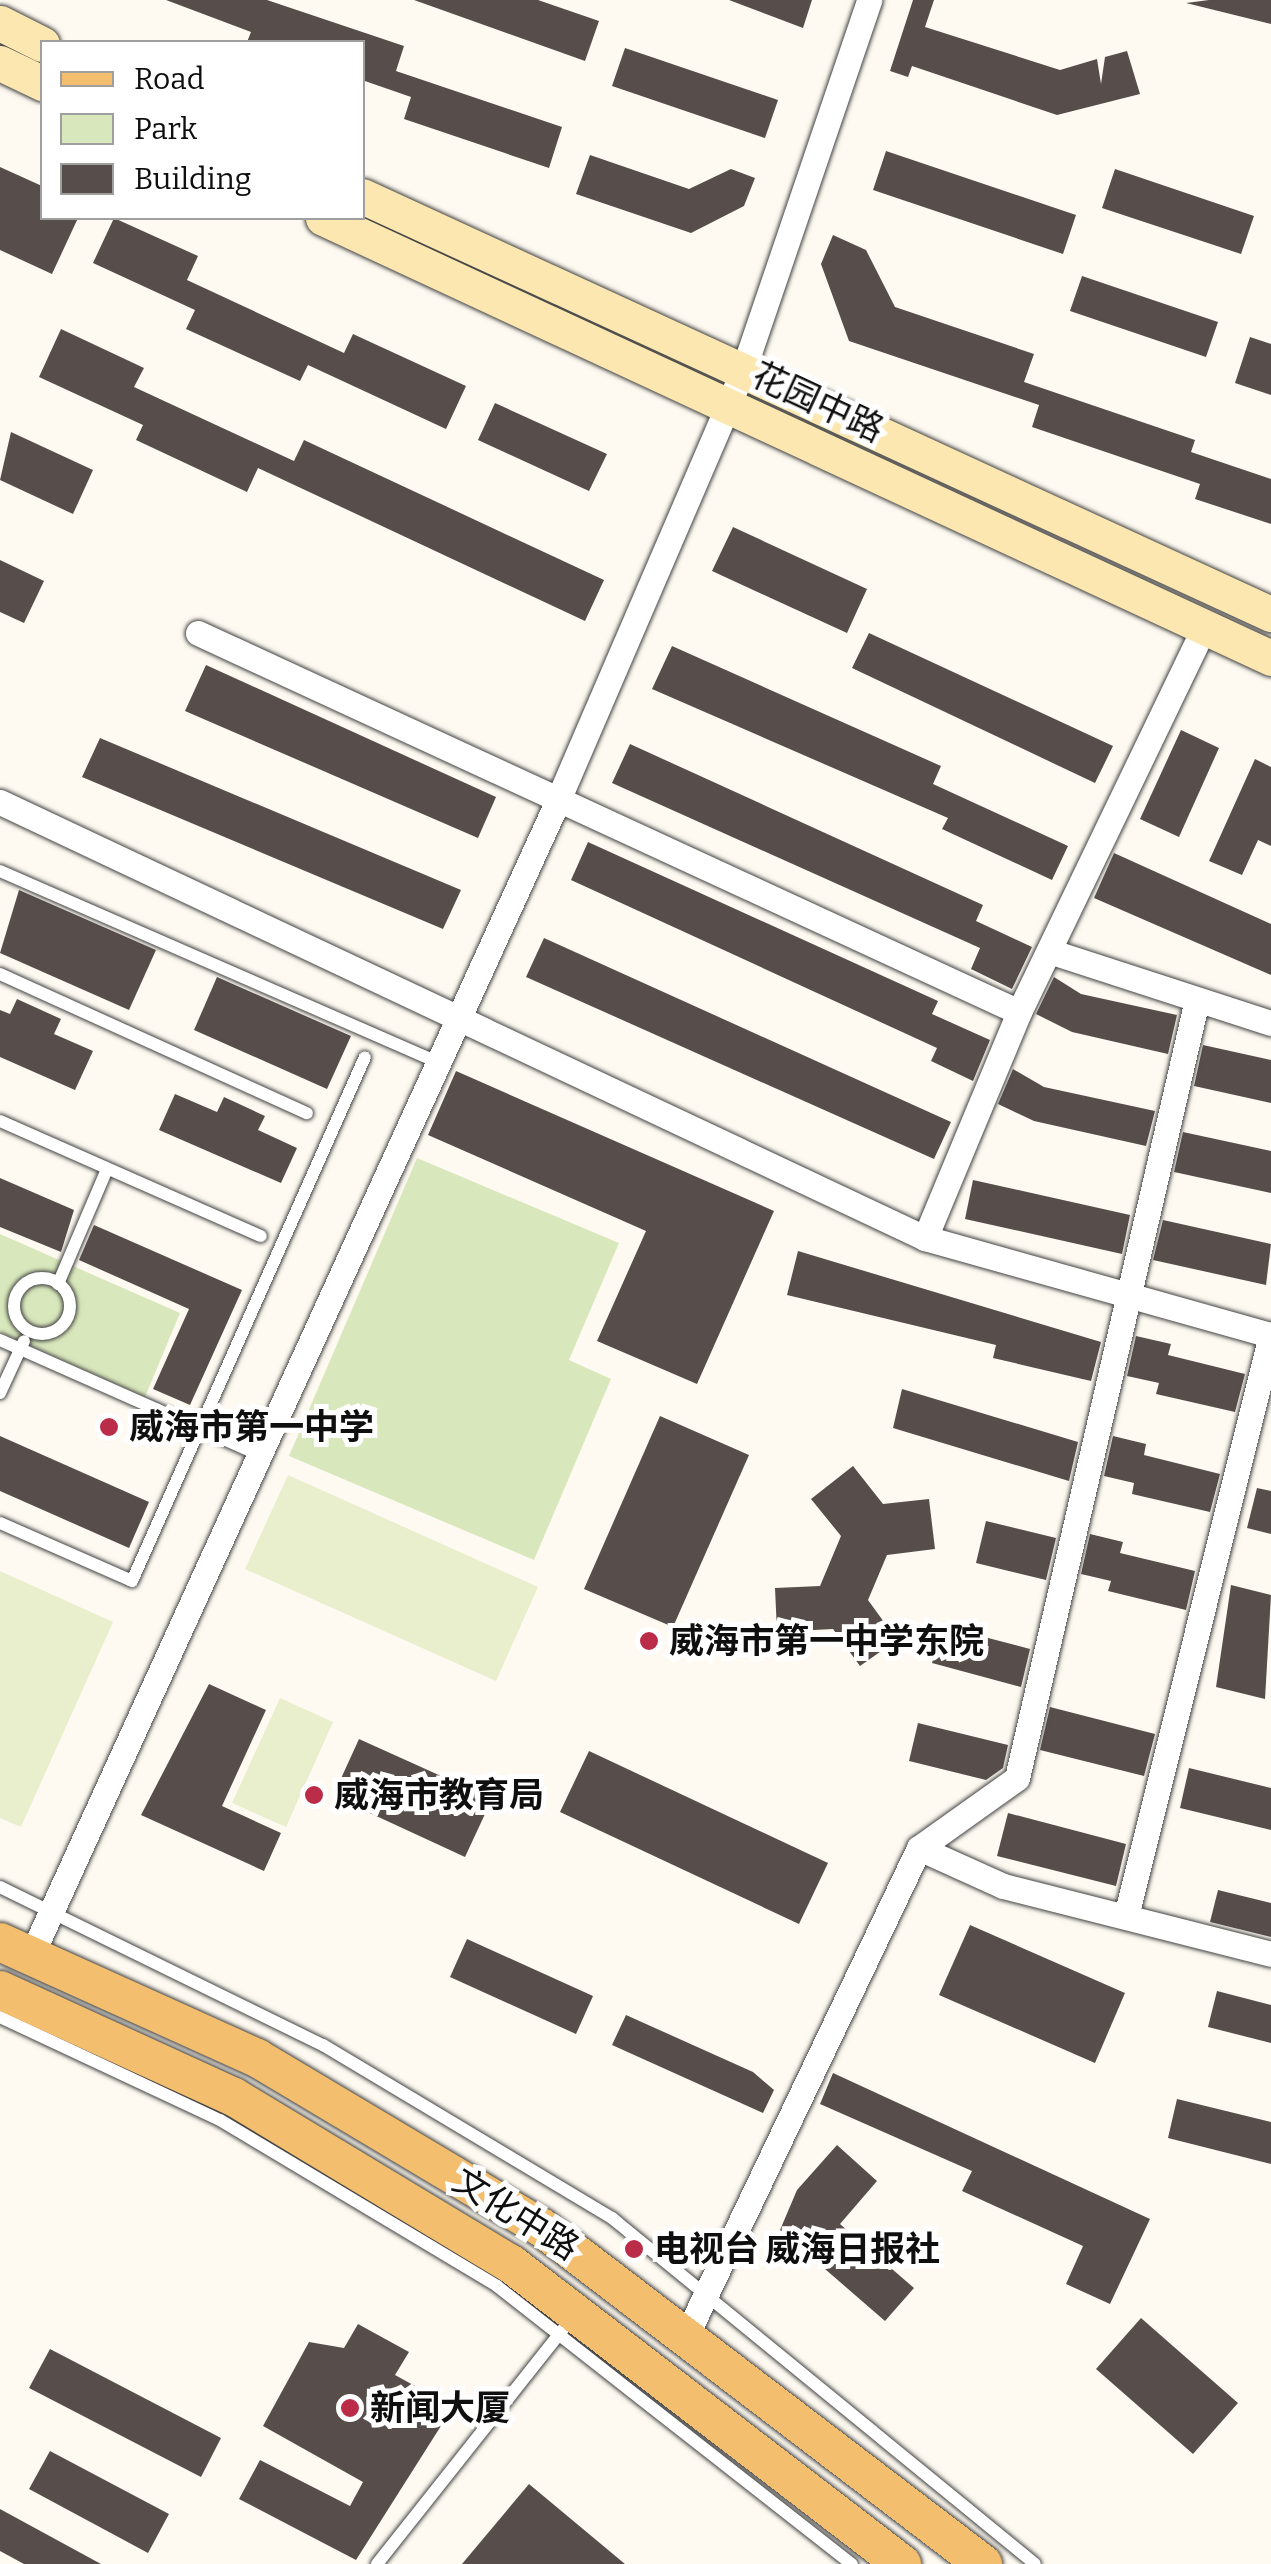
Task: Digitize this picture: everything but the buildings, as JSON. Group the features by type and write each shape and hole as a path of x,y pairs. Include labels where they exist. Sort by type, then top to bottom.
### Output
{"main road":[{"path":"0,23 40,43"},
{"path":"0,63 40,83"},
{"name":"花园中路","path":"365,197 744,368 1271,614"},
{"path":"327,220 726,410 1271,658"},
{"name":"文化中路","path":"16,1949 258,2058 541,2226 688,2332 983,2564"},
{"name":"文化中路","path":"0,1990 234,2098 570,2322 902,2564"}],"street":[{"path":"16,1949 53,1910 558,800 744,368 869,0"},
{"path":"198,633 1019,1012"},
{"path":"925,1238 1019,1012 1196,644"},
{"path":"0,802 462,1013 925,1238 1271,1335 1126,1916"},
{"path":"1049,951 1196,1004 1271,1024"},
{"path":"688,2332 920,1848 1017,1778 1125,1294 1196,1004"},
{"path":"920,1848 1003,1886 1271,1954"}],"lane":[{"path":"0,871 439,1064"},
{"path":"0,974 307,1113"},
{"path":"0,1523 132,1582 204,1430 365,1056"},
{"path":"0,1120 261,1236"},
{"path":"58,1284 107,1169"},
{"path":"42,1278 58,1284 70,1306 64,1324 28,1331 14,1307 19,1290 42,1278"},
{"path":"0,1393 28,1331"},
{"path":"0,1340 260,1455"},
{"path":"0,1887 324,2045 612,2218 709,2290 1034,2564"},
{"path":"0,2017 220,2120 570,2322 852,2564"},
{"path":"377,2564 570,2322"}],"green space":[{"path":"417,1158 619,1243 569,1360 611,1379 534,1560 289,1456"},
{"path":"0,1234 180,1313 145,1397 0,1332"},
{"path":"288,1475 538,1587 496,1681 245,1569"},
{"path":"0,1571 113,1622 21,1827 0,1818"},
{"path":"280,1698 333,1722 286,1827 232,1803"}],"place":[{"name":"威海市第一中学","path":"109,1427"},
{"name":"威海市第一中学东院","path":"649,1641"},
{"name":"威海市教育局","path":"314,1795"},
{"name":"电视台 威海日报社","path":"634,2249"},
{"name":"新闻大厦","path":"350,2408"}]}
